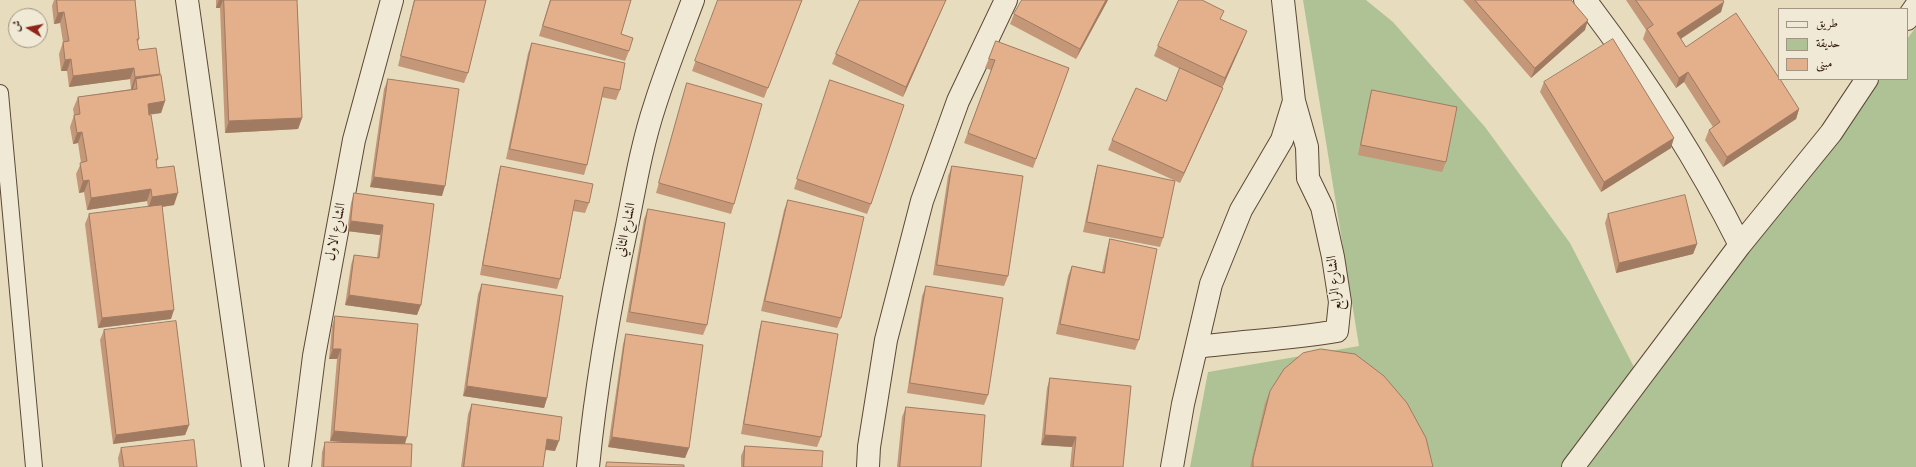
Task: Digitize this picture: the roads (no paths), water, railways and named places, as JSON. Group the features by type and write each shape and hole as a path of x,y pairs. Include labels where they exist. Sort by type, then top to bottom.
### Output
{"street":[{"path":"187,0 253,467"},
{"name":"الشارع الاول","path":"300,467 314,356 342,200 354,140 392,0"},
{"name":"الشارع الثاني","path":"588,467 601,363 635,186 654,106 693,0"},
{"path":"868,467 869,446 886,340 922,201 958,101 1006,0"},
{"name":"الشارع الرابع","path":"1197,347 1252,340 1303,336 1337,330 1340,302 1334,258 1322,207 1308,178 1308,147 1294,101 1283,0"},
{"path":"1585,0 1627,56 1678,136 1718,200 1740,245"},
{"path":"1908,18 1916,6"},
{"path":"1573,467 1740,245 1831,133 1866,80"},
{"name":"الشارع الرابع","path":"1172,467 1183,404 1211,284 1241,210 1282,140 1294,101"}],"lane":[{"path":"0,93 34,467"}]}
